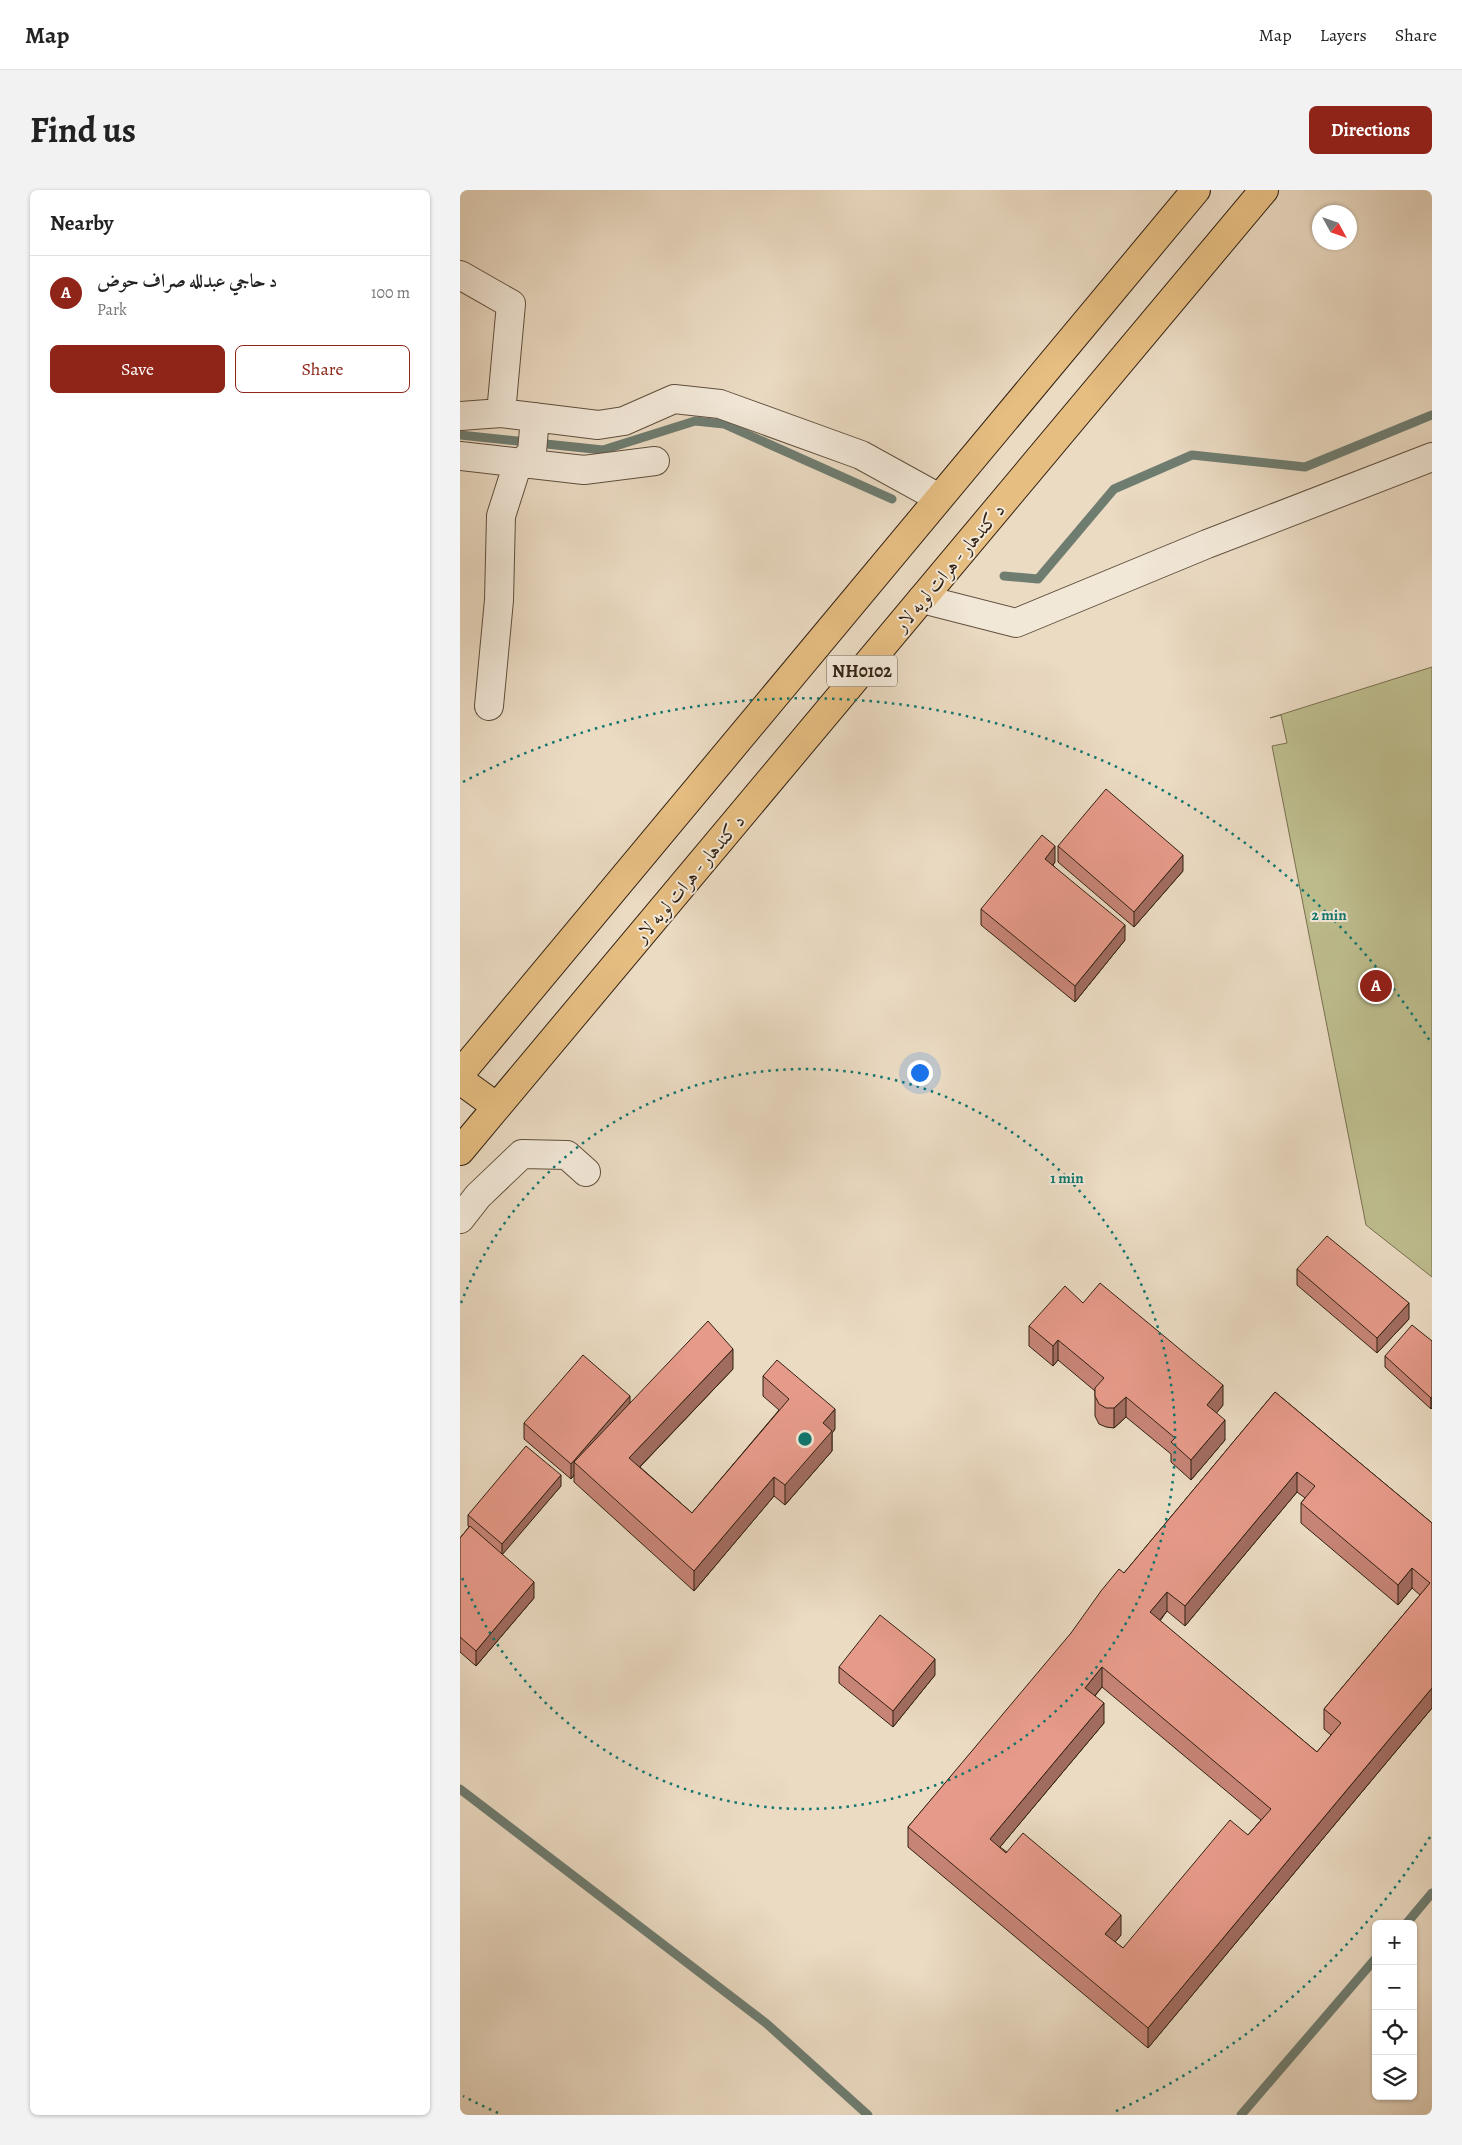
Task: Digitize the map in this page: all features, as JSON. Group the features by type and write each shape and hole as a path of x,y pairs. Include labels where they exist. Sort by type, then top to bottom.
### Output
{"highway":[{"name":"NH0102","path":"460,1074 1196,190"},
{"name":"د کندهار - هرات لويه لار","path":"460,1151 1264,190"},
{"path":"460,1080 497,1107"}],"street":[{"path":"460,275 511,304 502,413"},
{"path":"460,456 598,425 624,421 674,399 720,404 861,454 939,498"},
{"path":"460,416 502,413 531,441 584,470 655,460"},
{"path":"489,706 499,600 501,516 516,469 531,441"},
{"path":"922,599 1016,623 1207,544 1432,457"},
{"path":"460,1218 478,1196 522,1154 567,1155 586,1172"}],"green space":[{"path":"1432,667 1432,1277 1366,1225 1272,746 1287,743 1281,715 1270,718"}],"building":[{"path":"1106,789 1183,855 1134,912 1058,846"},
{"path":"1042,835 1055,846 1045,859 1125,925 1075,986 981,909"},
{"path":"1327,1236 1409,1303 1377,1338 1297,1269"},
{"path":"1100,1283 1223,1385 1207,1405 1225,1420 1191,1460 1171,1442 1175,1438 1126,1397 1114,1408 1106,1408 1099,1404 1095,1396 1095,1388 1104,1378 1058,1340 1053,1346 1029,1326 1065,1286 1083,1303"},
{"path":"708,1321 733,1349 629,1458 692,1513 789,1399 763,1376 777,1360 835,1409 823,1423 832,1431 785,1485 774,1477 694,1571 574,1462"},
{"path":"1412,1325 1432,1341 1431,1398 1385,1356"},
{"path":"583,1355 630,1396 571,1464 524,1423"},
{"path":"1275,1392 1432,1523 1432,1688 1148,2028 908,1827 1071,1633 1119,1569 1124,1573","holes":["1297,1472 1315,1486 1301,1503 1398,1585 1412,1568 1430,1583 1324,1709 1341,1723 1317,1752 1150,1612 1167,1592 1185,1606","1102,1667 1271,1809 1248,1835 1230,1820 1123,1948 1105,1934 1121,1915 1023,1833 1006,1853 990,1839 1104,1703 1085,1688"]},
{"path":"526,1446 561,1475 502,1544 468,1515"},
{"path":"470,1526 534,1582 476,1651 460,1637 460,1538"},
{"path":"880,1615 935,1659 893,1711 839,1667"}],"waterway":[{"path":"1004,576 1038,579 1114,489 1192,455 1305,467 1432,415"},
{"path":"460,435 603,450 695,421 724,424 892,499"},
{"path":"460,1789 767,2024 868,2115"},
{"path":"1409,1920 1432,1893"},
{"path":"1241,2115 1372,1963"}],"place":[{"name":"د حاجي عبدلله صراف حوض","path":"1376,986"}]}
